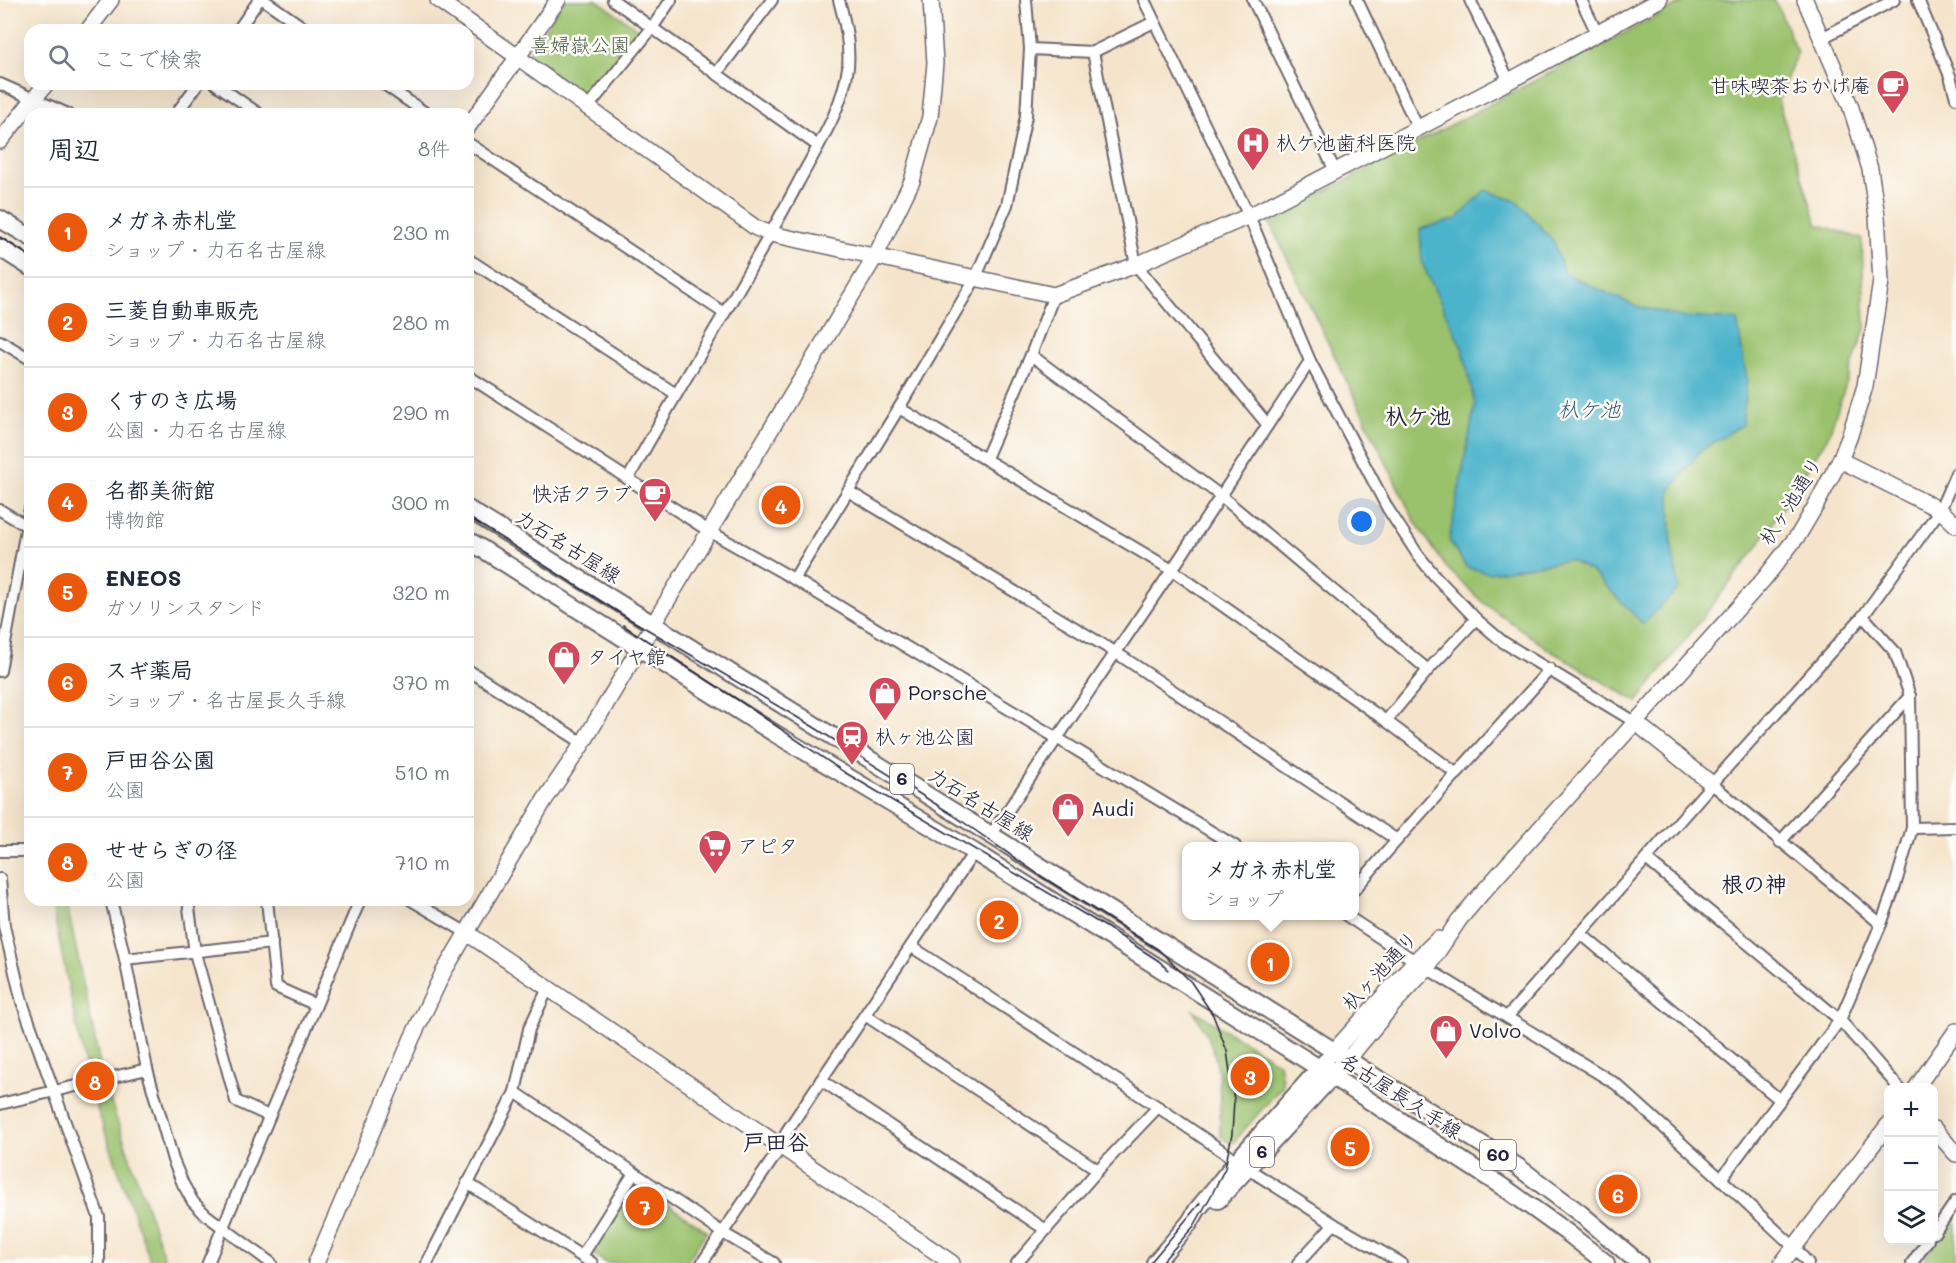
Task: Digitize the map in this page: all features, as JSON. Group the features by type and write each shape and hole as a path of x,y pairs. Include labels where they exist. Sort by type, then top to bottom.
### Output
{"main road":[{"path":"0,219 24,233"},
{"path":"0,248 24,263"},
{"name":"力石名古屋線","path":"474,513 1341,1055"},
{"name":"6","path":"474,544 787,742 974,852 1326,1073 1242,1165 1197,1210 1190,1222 1155,1263"},
{"path":"1326,1073 1341,1055"},
{"name":"名古屋長久手線","path":"1341,1055 1518,1167 1581,1214 1639,1263"},
{"name":"名古屋長久手線","path":"1326,1073 1509,1191 1606,1263"}],"street":[{"path":"93,24 111,0"},
{"path":"242,24 260,0"},
{"path":"264,0 298,24"},
{"path":"438,0 472,24"},
{"path":"474,118 558,0"},
{"path":"613,0 818,146"},
{"path":"588,107 671,0"},
{"path":"716,74 772,0"},
{"path":"628,479 675,394 771,234 836,112 848,68 848,34 839,0"},
{"path":"316,1263 412,1038 443,973 544,801 582,743 875,257 912,181 930,117 935,63 932,0"},
{"path":"794,579 975,279 1007,205 1026,116 1030,49 1026,0"},
{"path":"1144,0 1249,216 1310,361 1388,509 1418,555 1476,619 1503,642 1635,722 1881,924"},
{"path":"1253,0 1335,171"},
{"path":"1357,0 1418,128"},
{"path":"1470,0 1509,81"},
{"path":"1581,0 1597,33"},
{"path":"474,25 756,228 771,234 1054,295 1136,265 1249,216 1659,0"},
{"name":"杁ヶ池通り","path":"1341,1055 1782,557 1815,507 1840,460 1860,408 1881,281 1877,216 1870,169 1850,105 1805,0"},
{"path":"1822,38 1894,0"},
{"path":"1918,0 1953,74 1956,98"},
{"path":"1030,49 1094,52 1154,22"},
{"path":"1094,52 1136,265 1267,424"},
{"path":"0,84 54,108"},
{"path":"27,108 41,90"},
{"path":"180,108 194,90"},
{"path":"225,90 250,108"},
{"path":"393,90 418,108"},
{"path":"0,141 24,111"},
{"path":"474,147 724,313"},
{"path":"474,263 675,394"},
{"path":"986,458 1031,355 1054,295"},
{"path":"0,341 24,355"},
{"path":"1031,355 1221,496 1428,670"},
{"path":"991,835 1172,570 1310,361"},
{"path":"474,380 709,531 794,579 1228,842"},
{"path":"899,408 1172,570 1456,774"},
{"path":"1840,460 1940,510 1956,525"},
{"path":"1507,1017 1863,616 1940,510 1956,472"},
{"path":"848,491 1115,652 1397,840"},
{"path":"0,510 24,525"},
{"path":"0,671 24,547"},
{"path":"0,612 10,618"},
{"path":"1721,1179 1840,1020 1881,924 1912,828 1910,696 1895,652 1863,616"},
{"path":"1386,722 1428,670 1476,619"},
{"path":"1359,884 1550,669"},
{"path":"474,675 582,743"},
{"path":"1780,842 1910,696"},
{"path":"1912,828 1956,827"},
{"path":"0,851 24,851"},
{"path":"702,1263 781,1147 787,1131 974,852"},
{"path":"1646,859 1840,1020 1895,1083"},
{"path":"0,879 4,926 22,1002 99,1217 99,1263"},
{"path":"112,906 147,1069 173,1160 183,1184 193,1202 206,1215 271,1263"},
{"path":"189,906 195,953 236,1101 269,1116"},
{"path":"268,906 276,987 316,1005"},
{"path":"208,1263 357,906"},
{"path":"421,906 467,933 952,1263"},
{"path":"1355,920 1421,964 1616,1084 1809,1263"},
{"path":"1580,933 1780,1100"},
{"path":"125,959 272,943"},
{"path":"912,947 1158,1107 1242,1165 1334,1224 1401,1263"},
{"path":"428,1263 515,1092 529,1029 548,988"},
{"path":"865,1015 1098,1170"},
{"path":"1920,1083 1956,1032"},
{"path":"0,1104 55,1093 96,1080 147,1069"},
{"path":"821,1080 1046,1230"},
{"path":"515,1092 723,1233 774,1263"},
{"path":"1017,1263 1098,1170 1158,1107"},
{"path":"1782,1263 1884,1130"},
{"path":"1938,1134 1956,1154"},
{"path":"582,1256 634,1173"},
{"path":"467,1183 592,1263"},
{"path":"1938,1227 1956,1201"},
{"path":"1298,1263 1334,1224"},
{"path":"1915,1261 1925,1245"}],"green space":[{"name":"喜婦嶽公園","path":"564,0 597,0 635,27 636,32 590,98 586,99 530,61 529,52"},
{"path":"1687,0 1775,0 1797,52 1778,101 1817,224 1862,239 1865,329 1828,437 1755,550 1637,702 1551,651 1481,601 1446,567 1414,520 1269,221"},
{"path":"52,906 67,906 103,1079 166,1263 151,1263 88,1083"},
{"path":"1193,1010 1279,1063 1283,1085 1232,1144 1220,1136 1220,1091 1215,1058 1208,1037"},
{"path":"636,1182 707,1231 686,1263 605,1263 590,1251"},
{"path":"1956,1212 1956,1263 1926,1263 1924,1261 1933,1245 1938,1245 1938,1237"}],"water":[{"name":"杁ケ池","path":"1485,190 1518,202 1554,242 1564,273 1635,306 1682,317 1737,320 1747,380 1742,425 1700,451 1670,491 1671,543 1679,588 1643,624 1591,571 1569,560 1489,573 1466,567 1449,540 1475,405 1463,350 1422,263 1420,229 1457,219"}],"tram line":[{"path":"0,237 24,252"},
{"path":"474,521 628,618 812,726 953,815 1038,874 1159,950 1191,982 1213,1015 1227,1051 1234,1100 1232,1134 1225,1168 1212,1194 1194,1226 1161,1263"},
{"path":"623,625 844,772 1106,927 1159,961 1168,970"},
{"path":"1150,1263 1200,1203"}],"place":[{"name":"甘味喫茶おかげ庵","path":"1893,115"},
{"name":"杁ケ池歯科医院","path":"1253,172"},
{"name":"名都美術館","path":"781,505"},
{"name":"快活クラブ","path":"655,523"},
{"name":"タイヤ館","path":"564,686"},
{"name":"Porsche","path":"885,722"},
{"name":"杁ヶ池公園","path":"852,766"},
{"name":"Audi","path":"1068,838"},
{"name":"アピタ","path":"715,875"},
{"name":"三菱自動車販売","path":"999,920"},
{"name":"メガネ赤札堂","path":"1270,962"},
{"name":"Volvo","path":"1446,1060"},
{"name":"くすのき広場","path":"1250,1076"},
{"name":"せせらぎの径","path":"95,1081"},
{"name":"ENEOS","path":"1350,1147"},
{"name":"スギ薬局","path":"1618,1194"},
{"name":"戸田谷公園","path":"645,1206"}],"district":[{"name":"杁ケ池","path":"1418,416"},
{"name":"根の神","path":"1754,884"},
{"name":"戸田谷","path":"776,1142"}]}
